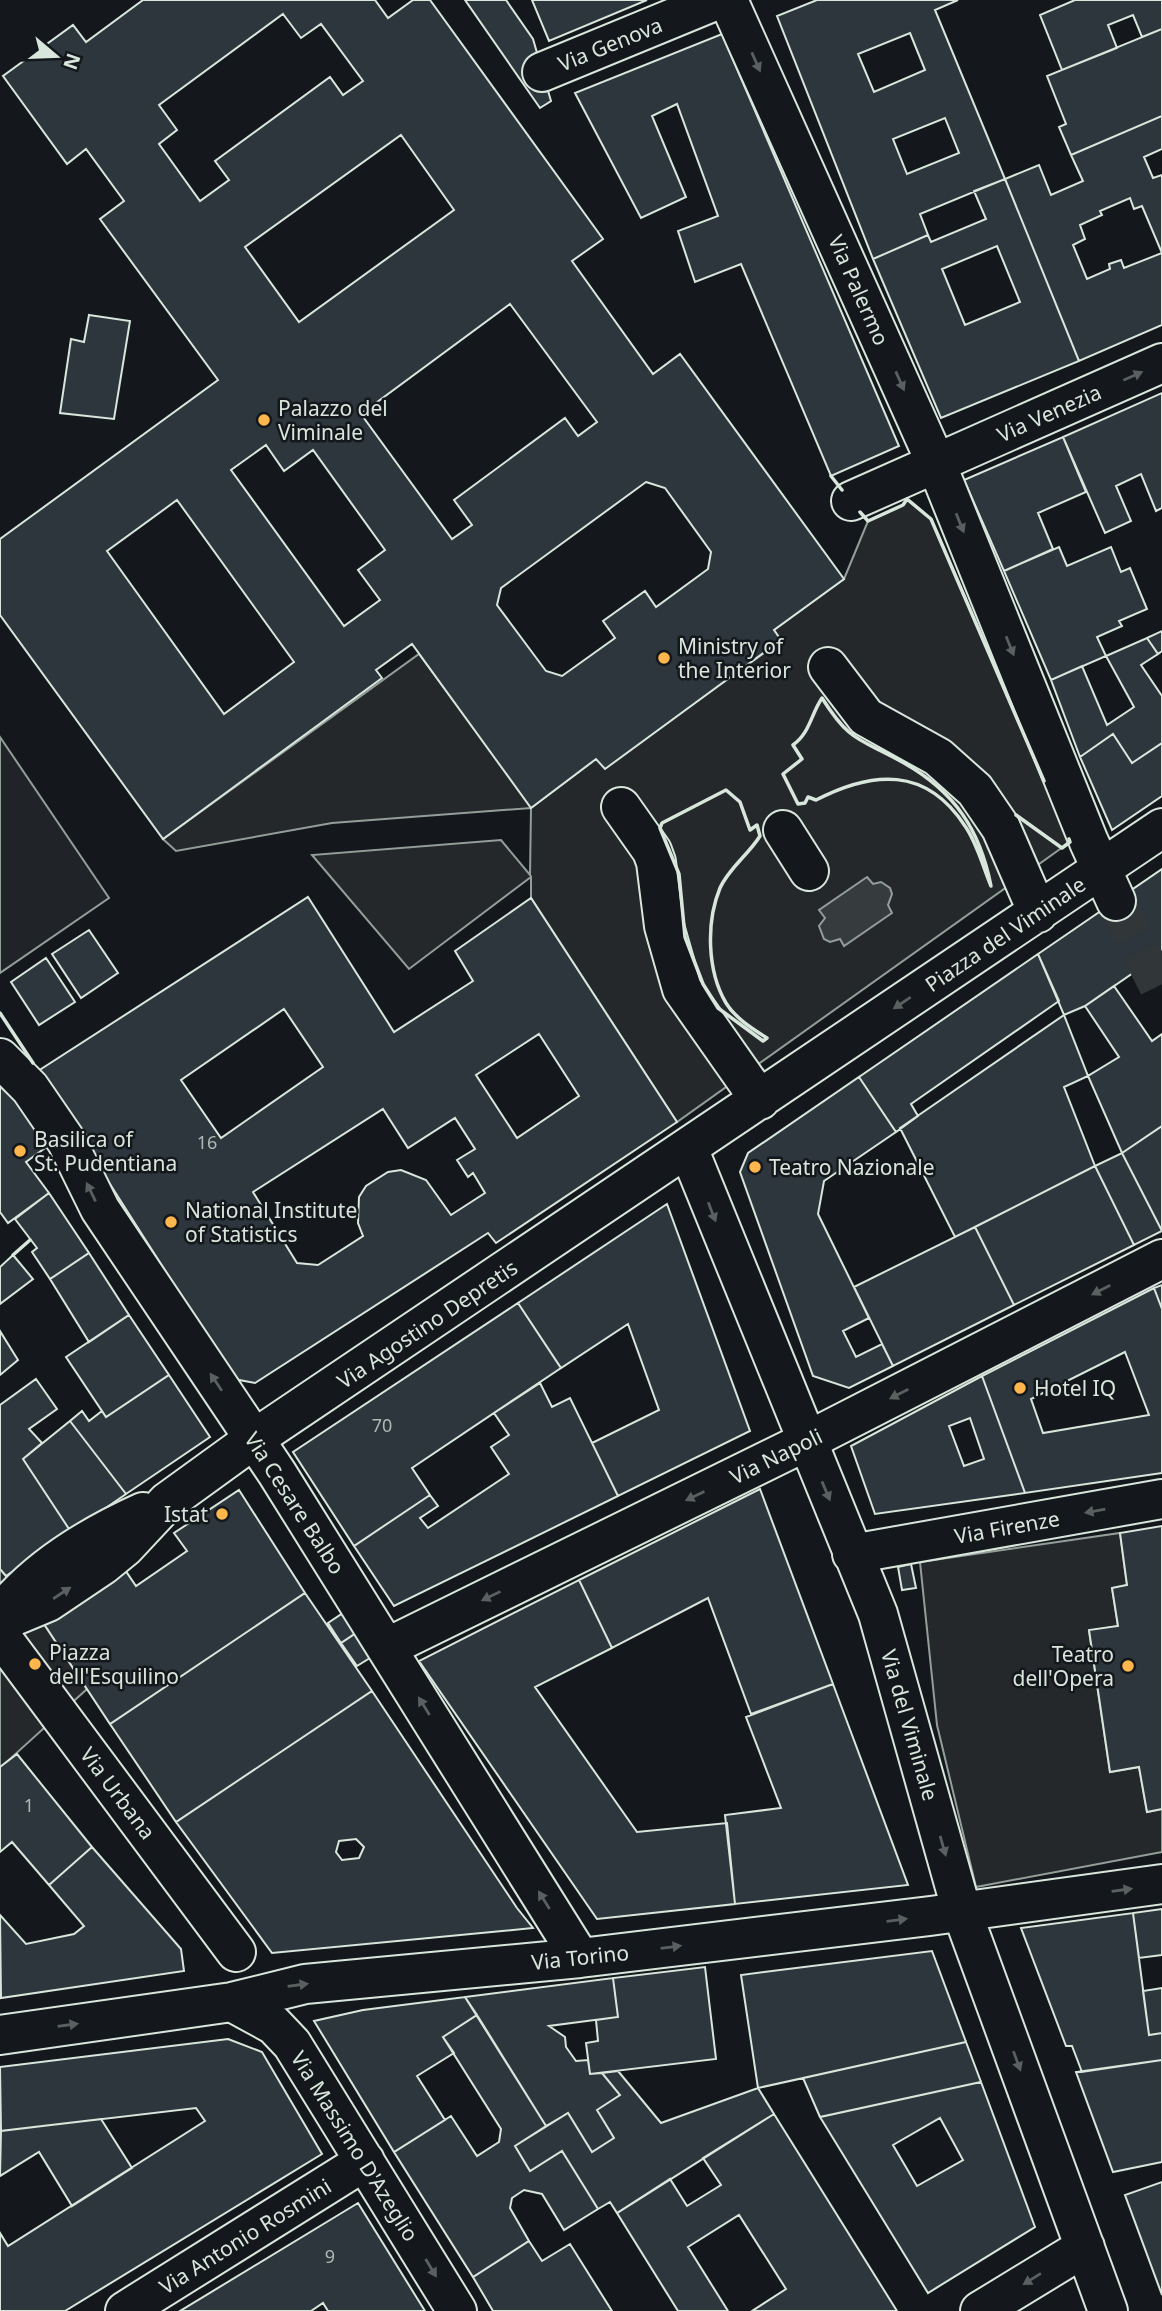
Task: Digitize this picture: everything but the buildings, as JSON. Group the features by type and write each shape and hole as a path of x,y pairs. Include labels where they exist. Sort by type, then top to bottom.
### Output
{"street":[{"name":"Via Genova","path":"542,72 718,0"},
{"name":"Via Palermo","path":"728,0 936,463 984,582"},
{"name":"Via Venezia","path":"851,501 1162,363"},
{"name":"Piazza del Viminale","path":"688,1148 1038,913 1109,885 984,582"},
{"path":"828,667 866,717 938,757 975,790 1001,828 1038,913"},
{"path":"621,807 644,838 656,862 664,926 682,989 760,1100"},
{"path":"1109,885 1162,828"},
{"path":"783,830 809,871"},
{"name":"Via Cesare Balbo","path":"0,1058 24,1080 59,1130 100,1209 254,1439 388,1647 580,1958"},
{"name":"Via Agostino Depretis","path":"0,1614 34,1580 86,1542 167,1502 254,1439 688,1148"},
{"name":"Via del Viminale","path":"688,1148 888,1645 962,1912 1108,2311"},
{"name":"Via Napoli","path":"388,1647 805,1442 1162,1259"},
{"name":"Via Firenze","path":"852,1554 1162,1499"},
{"name":"Via Agostino Depretis","path":"0,1622 48,1602 103,1565 125,1547 167,1502"},
{"name":"Via Urbana","path":"0,1635 236,1952"},
{"name":"Via Torino","path":"0,2035 232,2002 305,1984 580,1958 962,1912 1162,1884"},
{"name":"Via Massimo D'Azeglio","path":"232,2002 264,2017 292,2044 457,2311"},
{"name":"Via Antonio Rosmini","path":"125,2311 365,2161"},
{"path":"980,2311 1085,2247"}],"shaded area":[{"path":"907,499 931,519 1070,842 677,1122 531,898 531,877 409,969 312,855 501,840 530,875 531,808 332,823 176,851 163,839 419,654 532,807 596,759 697,701 781,641 774,630 844,579 868,521 903,505"},
{"path":"0,737 109,898 0,973"},
{"path":"867,877 873,884 881,882 890,888 892,894 888,905 892,913 844,946 840,939 830,942 824,939 819,926 825,918 819,910"},
{"path":"1120,1533 1127,1585 1112,1588 1118,1626 1089,1631 1110,1772 1139,1767 1147,1812 1162,1809 1162,1852 976,1887 937,1725 920,1562"},
{"name":"Piazza dell'Esquilino","path":"0,1569 42,1621 87,1689 0,1768"}],"tunnel":[{"path":"1116,901 1162,994"}],"wall":[{"path":"831,476 842,490"},
{"path":"860,512 868,521 903,505 907,499 931,519 1044,781"},
{"path":"822,698 849,732 922,774 951,800 972,830 980,847 991,886 965,826 950,806 915,784 897,780 857,783 816,800 808,797 805,803 798,804 783,774 802,759 793,745 807,729 822,698"},
{"path":"726,790 740,802 750,830 757,825 760,836 729,874 715,901 711,931 712,962 726,1003 739,1018 767,1038 763,1041 718,1008 703,984 685,937 679,874 660,828 662,823 726,790"},
{"path":"1016,815 1062,848 1070,842 1069,839"},
{"path":"0,1013 33,1063"},
{"path":"13,1255 30,1240"}],"place":[{"name":"Palazzo del Viminale","path":"264,420"},
{"name":"Ministry of the Interior","path":"664,658"},
{"name":"Basilica of St. Pudentiana","path":"20,1151"},
{"name":"Teatro Nazionale","path":"755,1167"},
{"name":"National Institute of Statistics","path":"171,1222"},
{"name":"Hotel IQ","path":"1020,1388"},
{"name":"Istat","path":"222,1514"},
{"name":"Piazza dell'Esquilino","path":"35,1664"},
{"name":"Teatro dell'Opera","path":"1128,1666"}]}
